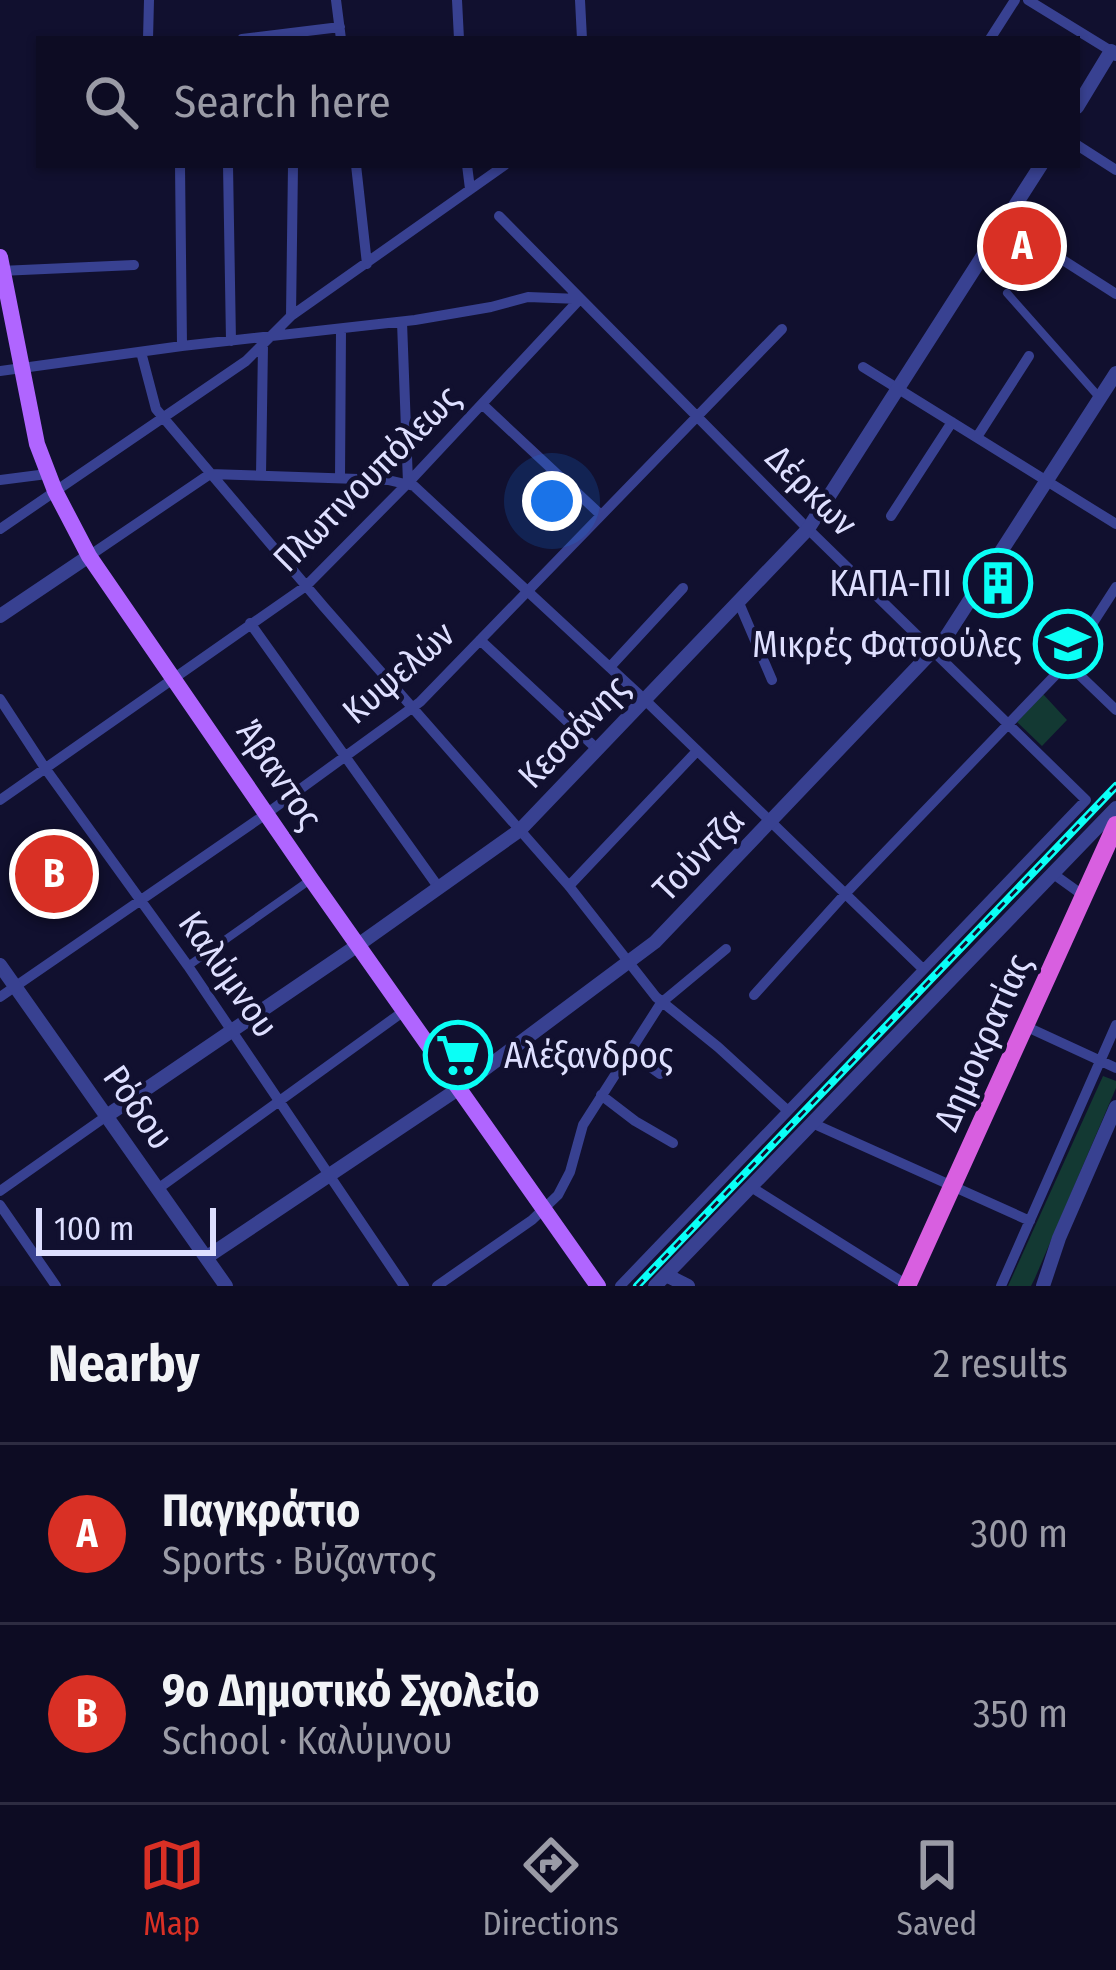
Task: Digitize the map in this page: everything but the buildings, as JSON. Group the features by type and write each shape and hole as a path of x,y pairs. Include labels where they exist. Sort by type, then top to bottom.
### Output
{"highway":[{"name":"Δημοκρατίας","path":"907,1286 1116,824"}],"main road":[{"name":"Άβαντος","path":"1,266 37,444 51,483 89,556 598,1286"}],"street":[{"path":"148,36 149,0"},
{"path":"291,36 340,33 336,0"},
{"path":"457,0 459,36"},
{"path":"580,0 582,36"},
{"path":"992,36 1016,0"},
{"path":"1028,0 1114,52 1080,102"},
{"path":"1080,147 1116,170"},
{"path":"180,168 182,346"},
{"path":"228,168 231,340"},
{"path":"291,316 293,168"},
{"path":"356,168 368,264"},
{"path":"467,168 470,189"},
{"path":"0,529 51,483 165,418 246,361 291,316 501,168"},
{"name":"Κεσσάνης","path":"0,1191 520,830 808,529 1039,168"},
{"name":"Δέρκων","path":"499,216 808,529 1085,798 922,968"},
{"path":"1005,223 1116,294"},
{"path":"1,266 134,265"},
{"path":"1007,293 1100,398"},
{"path":"0,371 402,322 528,297 579,299"},
{"name":"Πλωτινουπόλεως","path":"0,800 306,586 579,299"},
{"path":"402,322 408,483"},
{"name":"Κυψελών","path":"0,998 413,708 782,329"},
{"path":"340,478 341,330"},
{"path":"261,475 266,341"},
{"path":"141,352 156,409 569,886 661,1003 787,1110"},
{"path":"977,437 1029,356"},
{"path":"863,367 1116,524"},
{"name":"Τούντζα","path":"207,1256 458,1089 656,942 950,632 1116,374"},
{"path":"482,404 601,515"},
{"path":"891,515 952,422"},
{"path":"0,616 212,474 408,483 645,700 922,968 620,1286"},
{"path":"0,480 51,483"},
{"path":"754,994 1067,663 1116,587"},
{"path":"610,667 683,588"},
{"path":"739,603 772,680"},
{"path":"250,623 439,888"},
{"path":"480,640 597,749"},
{"path":"1067,663 1116,710"},
{"name":"Καλύμνου","path":"0,699 404,1286"},
{"path":"569,886 697,751"},
{"path":"661,1281 1116,808"},
{"path":"1052,873 1084,896"},
{"path":"188,966 311,879"},
{"path":"436,1286 544,1211 565,1184 578,1135 661,1003 726,949"},
{"name":"Ρόδου","path":"0,964 226,1286"},
{"path":"159,1188 404,1011"},
{"path":"1001,1286 1116,1025"},
{"path":"1025,1026 1116,1068"},
{"path":"628,1052 661,1074"},
{"path":"601,1095 673,1142"},
{"path":"1042,1286 1116,1107"},
{"path":"812,1123 1030,1221"},
{"path":"751,1187 907,1286"},
{"path":"0,1205 56,1286"},
{"path":"661,1281 688,1286"}],"green space":[{"path":"1043,694 1067,720 1042,746 1017,722"},
{"path":"1103,1076 1116,1081 1116,1088 1035,1278 1031,1286 1008,1286"}],"railway":[{"path":"637,1286 1116,786"}],"place":[{"name":"Παγκράτιο","path":"1022,246"},
{"name":"ΚΑΠΑ-ΠΙ","path":"998,583"},
{"name":"Μικρές Φατσούλες","path":"1068,644"},
{"name":"9ο Δημοτικό Σχολείο","path":"54,874"},
{"name":"Αλέξανδρος","path":"458,1055"}]}
